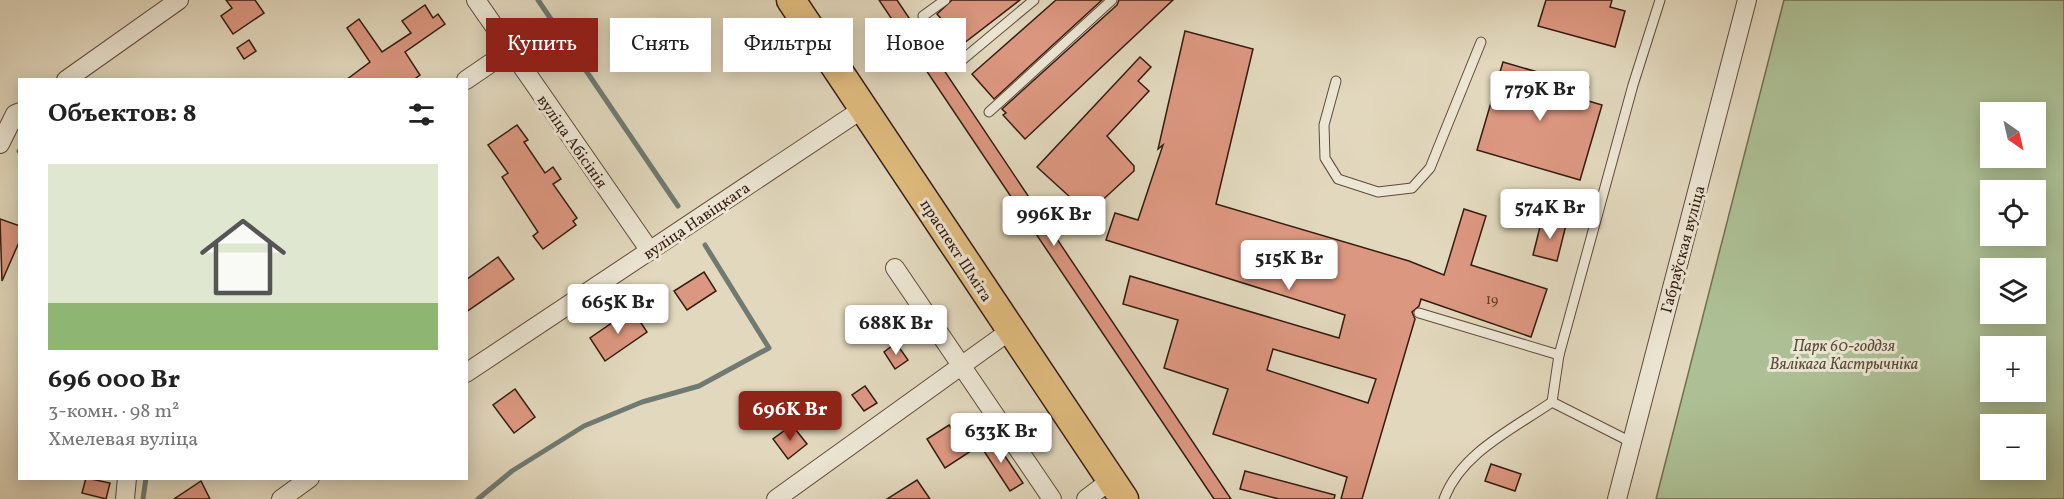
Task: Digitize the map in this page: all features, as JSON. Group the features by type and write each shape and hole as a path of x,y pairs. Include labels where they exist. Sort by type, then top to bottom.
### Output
{"main road":[{"name":"праспект Шміта","path":"791,0 1118,490"}],"street":[{"path":"69,78 179,0"},
{"name":"вуліца Абісінія","path":"476,0 488,18"},
{"name":"Габраўская вуліца","path":"1617,499 1747,0"},
{"path":"468,79 486,66"},
{"name":"вуліца Абісінія","path":"525,72 650,251"},
{"name":"вуліца Навіцкага","path":"468,372 864,108"},
{"path":"0,144 14,112"},
{"path":"895,268 1052,499"},
{"path":"776,499 1011,330"},
{"path":"125,499 127,480"},
{"path":"281,499 307,480"},
{"path":"1086,499 1118,490"}],"lane":[{"path":"922,16 945,0"},
{"path":"966,57 1034,0"},
{"path":"988,112 1112,0"},
{"path":"1444,499 1451,479 1471,459 1552,402 1559,355 1633,85 1660,0"},
{"path":"1336,81 1324,125 1326,158 1338,179 1377,192 1412,188 1430,168 1481,42"},
{"path":"1419,313 1559,355"},
{"path":"1552,402 1631,442"}],"green space":[{"name":"Парк 60-годдзя Вялікага Кастрычніка","path":"1784,0 2064,0 2064,499 1656,499"}],"building":[{"path":"226,0 255,0 264,13 233,34 221,16 232,8"},
{"path":"879,0 897,0 909,18 891,18"},
{"path":"952,0 1020,0 966,42 966,18 940,18 937,14"},
{"path":"1056,0 1102,0 994,99 972,74"},
{"path":"1119,0 1173,0 1025,139 1003,115 1006,113 1002,109 1117,5"},
{"path":"1546,0 1612,0 1610,7 1625,11 1615,47 1538,26"},
{"path":"425,5 433,18 438,14 445,24 405,52 420,75 416,78 349,78 370,62 347,28 359,19 382,52 411,33 402,21"},
{"path":"1185,31 1253,49 1216,204 1409,261 1444,275 1464,209 1486,216 1471,265 1547,289 1531,337 1421,299 1419,306 1412,312 1415,319 1362,499 1341,499 1347,477 1213,434 1228,389 1164,368 1178,320 1123,304 1130,276 1339,338 1345,315 1106,240 1115,213 1138,220 1163,145 1158,149","holes":["1273,349 1376,379 1368,403 1267,370"]},
{"path":"249,40 256,51 244,59 237,48"},
{"path":"1140,57 1151,67 1138,81 1149,91 1107,136 1134,166 1134,171 1083,218 1068,201 1071,198 1037,167"},
{"path":"1503,62 1589,87 1585,100 1602,105 1580,180 1477,150"},
{"path":"927,72 945,72 1231,499 1214,499"},
{"path":"517,125 528,140 524,142 545,173 553,167 561,179 553,184 577,218 573,221 576,225 543,249 533,236 538,232 502,177 508,173 488,145"},
{"path":"0,219 18,225 18,245 2,281"},
{"path":"1542,219 1566,225 1557,261 1533,255"},
{"path":"498,257 514,279 468,311 468,279"},
{"path":"704,272 716,291 687,310 674,291"},
{"path":"632,309 647,332 605,361 590,338"},
{"path":"896,343 908,360 895,369 884,352"},
{"path":"865,386 877,403 864,411 852,395"},
{"path":"515,389 535,417 514,433 493,405"},
{"path":"792,425 807,444 788,459 773,439"},
{"path":"949,425 953,431 963,425 977,447 945,468 927,439"},
{"path":"992,437 1023,483 1010,491 980,445"},
{"path":"1491,464 1521,474 1515,491 1485,481"},
{"path":"1245,471 1335,495 1334,499 1279,499 1240,489"},
{"path":"85,480 110,483 106,499 82,493"},
{"path":"917,480 930,499 887,499"},
{"path":"201,481 210,499 174,499"}],"waterway":[{"path":"538,0 678,206"},
{"path":"478,499 512,471 584,426 642,402 699,386 769,348 705,245"},
{"path":"143,499 146,480"}]}
